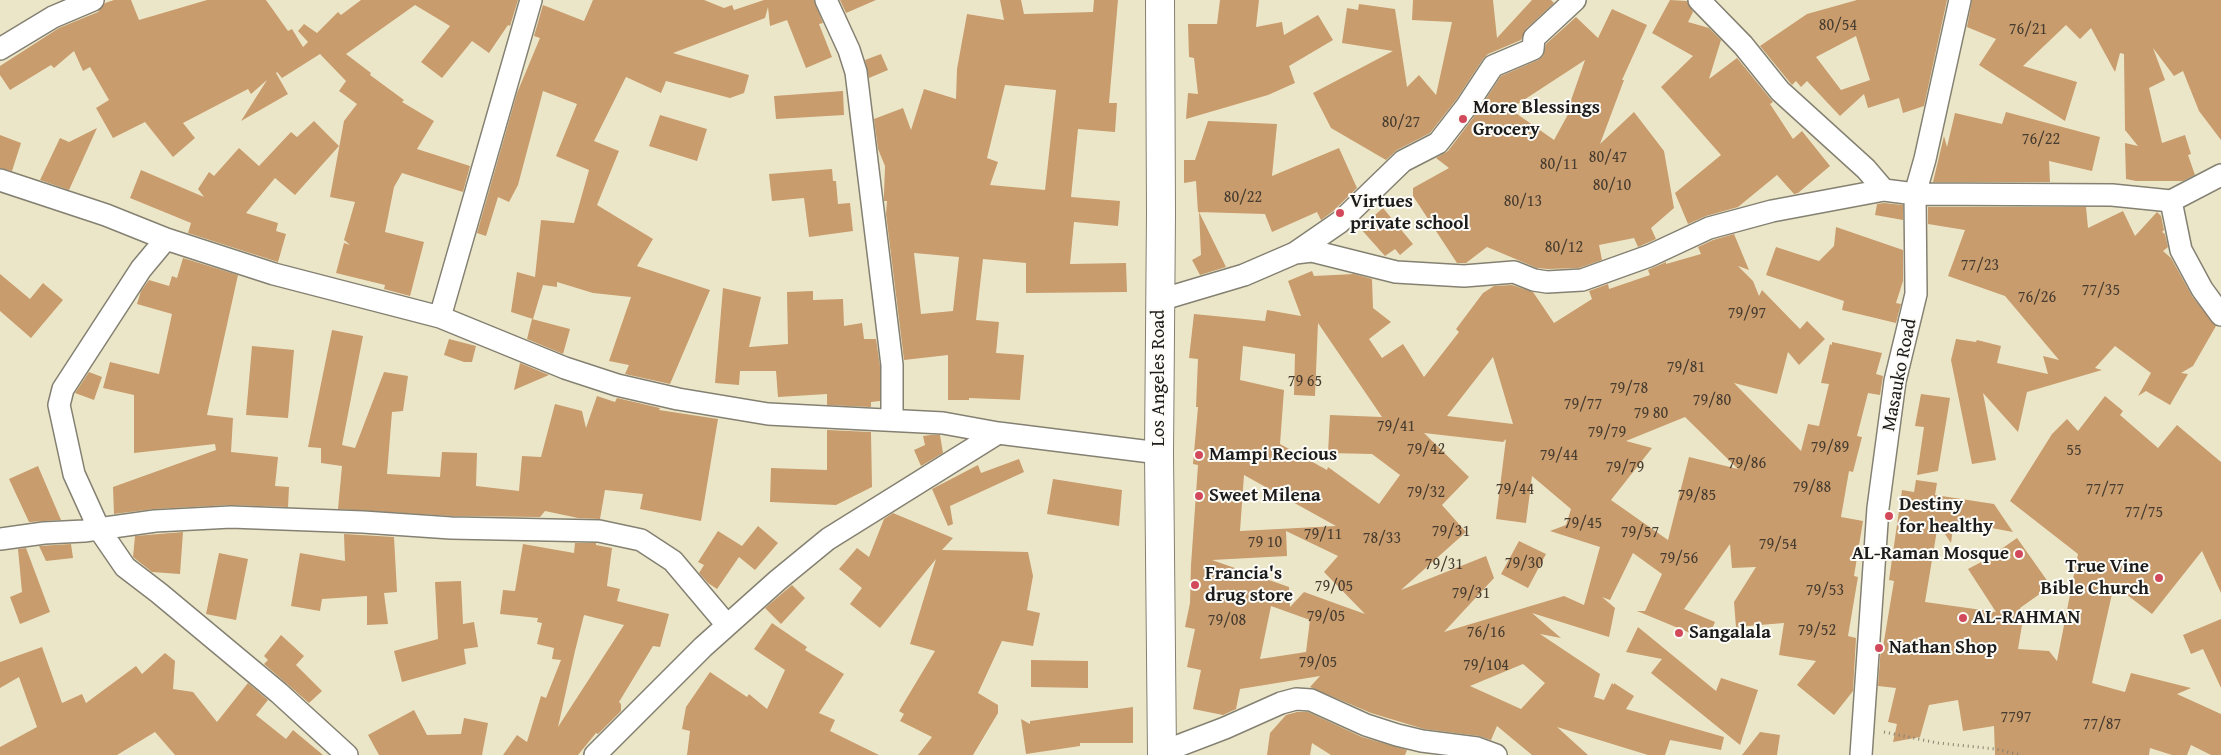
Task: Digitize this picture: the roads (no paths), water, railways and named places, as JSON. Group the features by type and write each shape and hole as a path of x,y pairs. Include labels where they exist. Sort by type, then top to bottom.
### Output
{"main road":[{"name":"Los Angeles Road","path":"1160,0 1159,454 1162,753"}],"street":[{"path":"0,49 53,17 93,0"},
{"path":"440,317 531,0"},
{"path":"826,0 849,50 858,82 868,180 892,365 892,419"},
{"path":"1160,300 1244,275 1295,253 1340,222 1403,161 1438,143 1466,107 1493,66 1533,49 1534,38 1575,0"},
{"path":"1699,0 1743,45 1780,91 1866,169 1884,190"},
{"name":"Masauko Road","path":"1861,755 1872,585 1885,450 1895,381 1916,294 1915,194 1925,159 1960,0"},
{"path":"1295,253 1312,252 1396,272 1464,276 1514,272 1534,280 1547,282 1582,280 1649,256 1709,228 1772,211 1884,190 1915,194 2112,194 2171,202 2221,175"},
{"path":"0,180 106,215 166,239 274,274 440,317 565,368 617,386 678,399 768,414 943,423 998,433 1159,454"},
{"path":"2171,202 2181,250 2202,289 2221,315"},
{"path":"166,239 141,269 63,389 59,405 74,474 99,529 125,567 279,692 346,755"},
{"path":"595,755 727,625 828,539 998,433"},
{"path":"0,539 156,521 231,517 363,522 451,528 599,531 641,540 672,561 727,625"},
{"path":"1162,753 1281,703 1296,699 1311,700 1366,725 1397,735 1422,741 1477,748 1496,755"}],"place":[{"name":"More Blessings Grocery","path":"1463,119"},
{"name":"Virtues private school","path":"1340,213"},
{"name":"Mampi Recious","path":"1199,455"},
{"name":"Sweet Milena","path":"1199,496"},
{"name":"Destiny for healthy","path":"1889,516"},
{"name":"AL-Raman Mosque","path":"2019,554"},
{"name":"True Vine Bible Church","path":"2159,578"},
{"name":"Francia's drug store","path":"1195,585"},
{"name":"AL-RAHMAN","path":"1963,618"},
{"name":"Sangalala","path":"1679,633"},
{"name":"Nathan Shop","path":"1879,648"}]}
